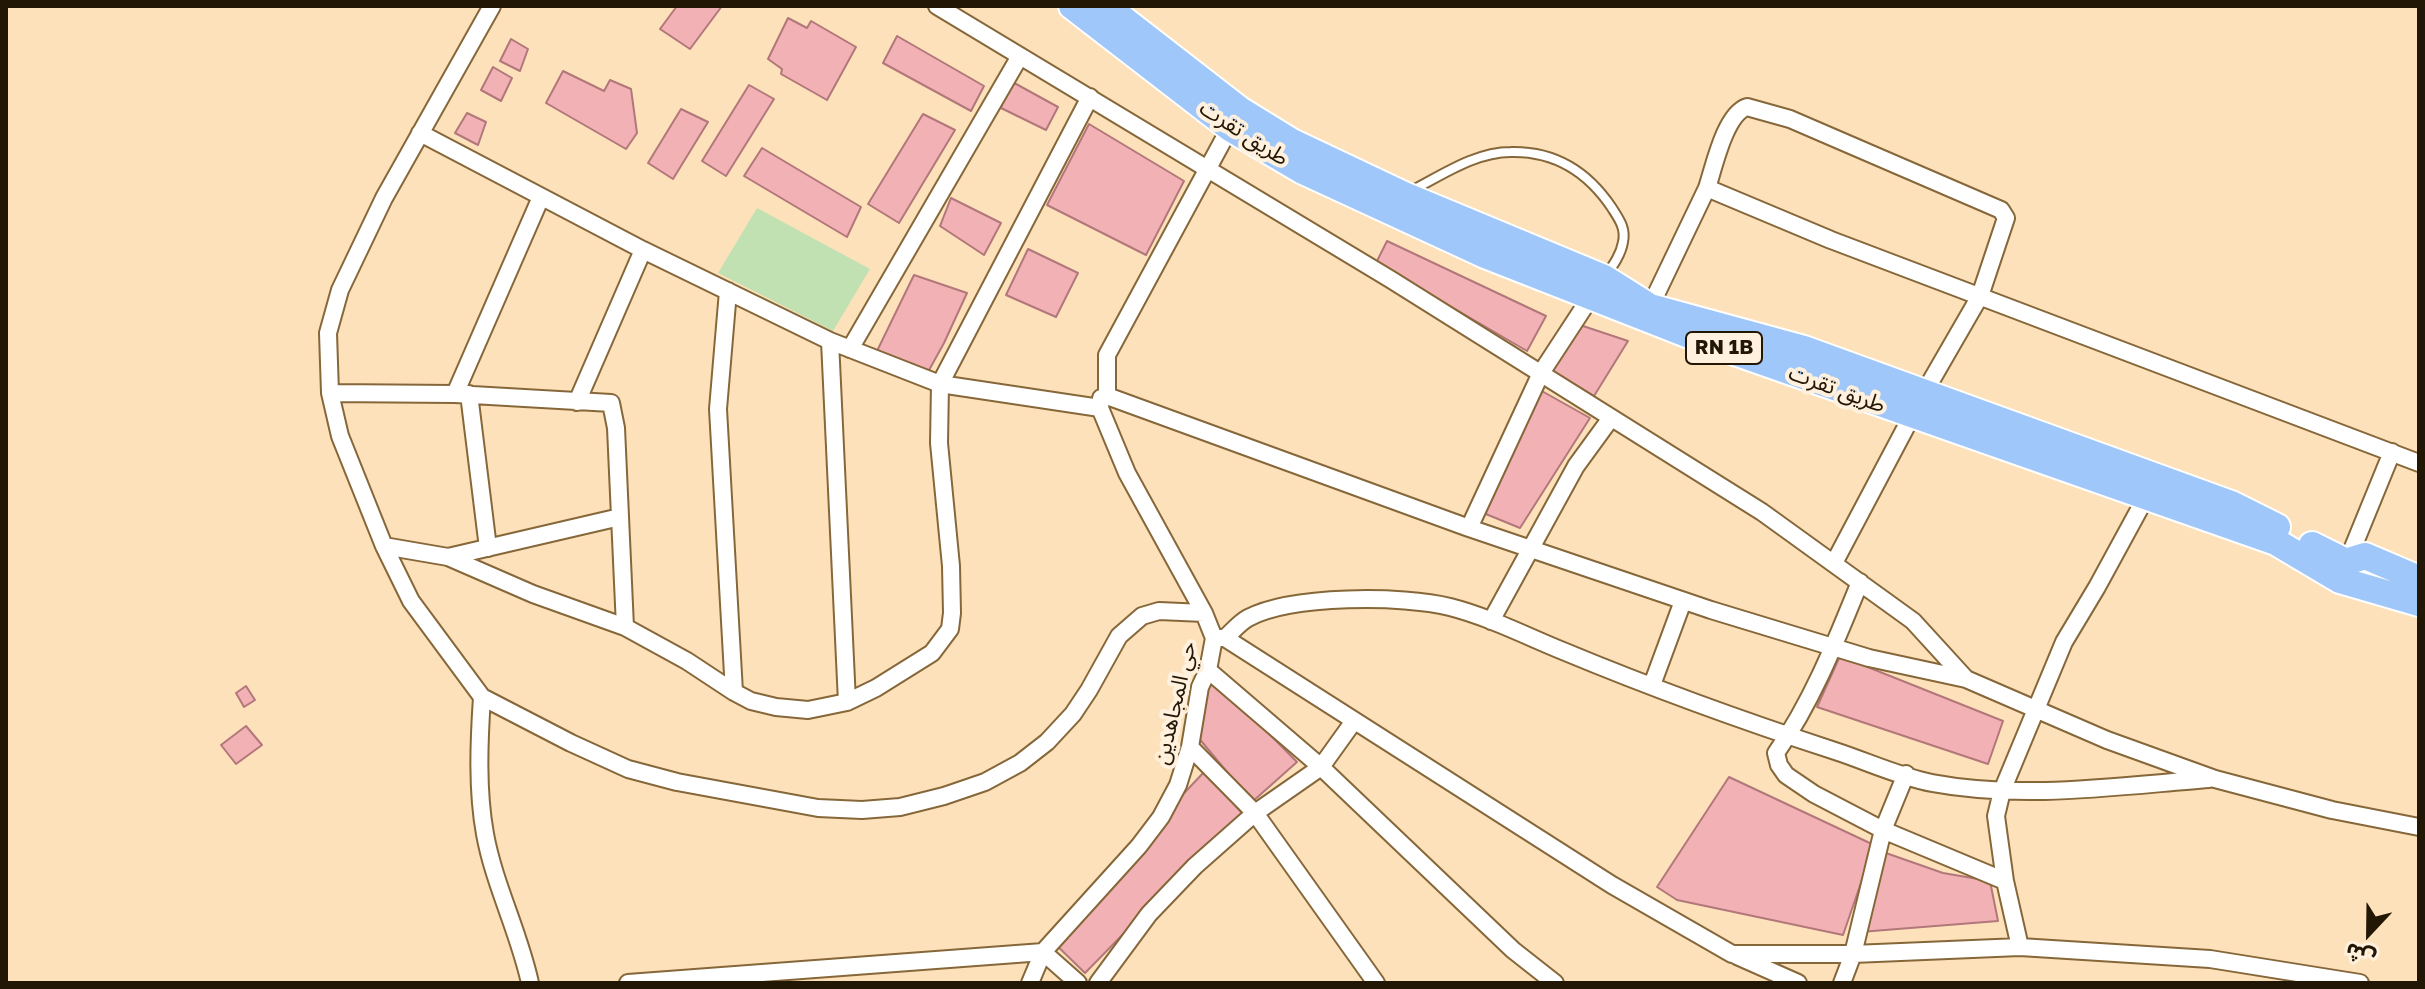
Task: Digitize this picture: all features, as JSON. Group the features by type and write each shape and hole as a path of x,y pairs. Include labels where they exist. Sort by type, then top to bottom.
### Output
{"main road":[{"name":"طريق تقرت","path":"1072,6 1235,119 1303,171 1396,203 1485,255 1650,307 1804,349 1919,404 2146,497 2276,542 2419,603"},
{"name":"طريق تقرت","path":"1106,6 1235,119"},
{"name":"طريق تقرت","path":"1597,288 1919,404 2231,504 2343,571"},
{"name":"طريق تقرت","path":"2343,571 2365,556 2419,579"}],"street":[{"path":"492,6 384,198 340,290 328,333 330,393 340,436 384,546 411,601 482,697 628,769 677,782 818,808 862,810 900,807 985,782 1020,763 1047,742 1081,702 1119,636 1142,616 1159,611 1204,613"},
{"path":"937,6 1541,373 1762,512 1913,621 1966,679"},
{"path":"850,349 1020,56"},
{"path":"384,546 448,557 533,594 625,627 687,661 734,692 751,701 776,707 808,710 847,702 932,653 950,629 951,566 939,443 940,384 1090,97"},
{"path":"1650,307 1707,188 1729,124 1740,109 1747,107 1790,119 2001,210 2006,218 2003,231 1980,296 1834,563"},
{"path":"1104,402 1107,355 1235,119"},
{"path":"420,133 643,250 830,341 940,384 1104,402 1683,601 1869,658 1966,679 2107,740 2215,779 2332,810 2419,827"},
{"path":"1707,188 1831,240 2419,463"},
{"path":"488,548 462,394 541,197"},
{"path":"577,402 643,250"},
{"path":"1469,528 1541,373 1597,288"},
{"path":"728,291 718,409 734,692"},
{"path":"830,341 847,702"},
{"path":"330,393 462,394 611,403 614,409 625,627"},
{"name":"حي المجاهدين","path":"1030,983 1043,952 1139,846 1161,817 1178,785 1190,747 1200,687 1219,638 1127,473 1104,402"},
{"path":"1491,621 1576,466 1611,418"},
{"path":"2343,571 2392,452"},
{"path":"2020,947 2005,881 1996,816 2002,791 2064,642 2146,497"},
{"path":"448,557 620,517"},
{"path":"1860,582 1834,647 1789,736 1776,753 1779,765 1786,775 1814,794 1883,830 2005,881"},
{"path":"1798,983 1732,954 1612,885 1219,638 1246,619 1264,612 1317,602 1410,601 1450,607 1491,621 1789,736 1930,783 2002,791 2215,779"},
{"path":"1652,685 1683,601"},
{"path":"1208,670 1321,767 1513,950 1555,983"},
{"path":"482,697 480,783 485,834 523,947 530,983"},
{"path":"1098,983 1149,914 1195,866 1255,813 1321,767 1354,721"},
{"path":"1190,747 1255,813 1376,983"},
{"path":"1842,983 1853,954 1883,830 1906,774"},
{"path":"1732,954 1853,954 2020,947 2210,959 2360,983"},
{"path":"628,983 1043,952 1078,983"}],"lane":[{"path":"1396,203 1477,157 1510,152 1546,155 1563,161 1582,173 1598,189 1623,224 1621,249 1597,288"}],"green space":[{"path":"757,208 870,269 833,331 718,273"}],"building":[{"path":"677,6 722,6 690,49 660,29"},
{"path":"788,18 807,28 811,21 856,47 827,100 781,74 782,69 768,59"},
{"path":"897,36 984,86 971,111 883,63"},
{"path":"511,39 528,49 520,71 500,61"},
{"path":"493,67 512,78 501,101 481,90"},
{"path":"563,71 604,91 610,80 631,89 637,133 626,149 546,103"},
{"path":"1007,79 1058,107 1046,130 1001,108"},
{"path":"749,85 774,99 726,176 702,161"},
{"path":"681,109 708,122 673,179 648,163"},
{"path":"467,113 486,122 478,145 455,133"},
{"path":"923,114 955,130 899,223 868,204"},
{"path":"1089,124 1184,181 1146,255 1047,205"},
{"path":"762,148 861,207 847,237 744,176"},
{"path":"951,198 1001,223 984,255 940,226"},
{"path":"1387,241 1546,316 1527,351 1376,263"},
{"path":"1028,249 1078,273 1056,317 1006,295"},
{"path":"914,275 967,293 928,372 877,351"},
{"path":"1577,324 1628,341 1594,396 1549,369"},
{"path":"1540,390 1590,418 1520,528 1476,510"},
{"path":"1840,656 2003,721 1988,764 1817,707"},
{"path":"1203,667 1297,762 1252,802 1192,730"},
{"path":"246,686 255,700 244,707 236,693"},
{"path":"246,726 262,745 236,764 221,745"},
{"path":"1205,771 1242,813 1085,973 1048,937"},
{"path":"1729,777 1874,845 1843,935 1677,900 1657,887"},
{"path":"1883,852 1943,873 1990,881 1998,921 1860,932"}]}
